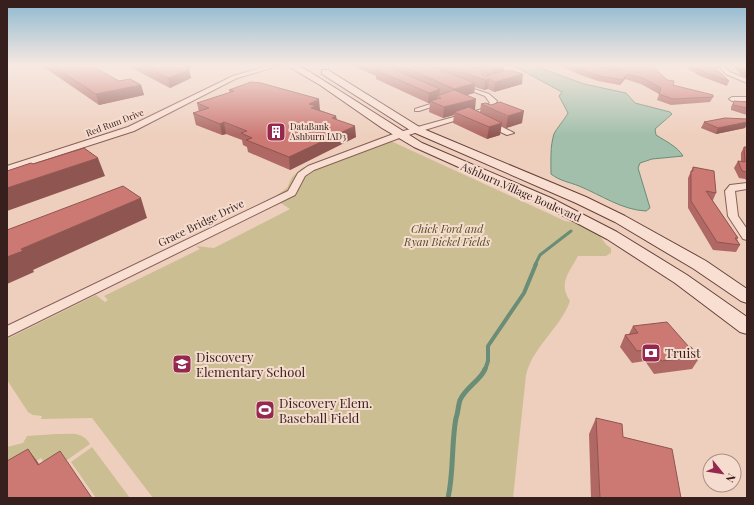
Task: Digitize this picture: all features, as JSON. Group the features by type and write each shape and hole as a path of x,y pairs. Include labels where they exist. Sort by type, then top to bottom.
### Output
{"main road":[{"name":"Ashburn Village Boulevard","path":"332,89 380,123 419,146 557,206 614,236 673,273 747,327"},
{"name":"Ashburn Village Boulevard","path":"353,89 416,130 574,197 620,219 700,265 747,297"}],"street":[{"name":"Red Rum Drive","path":"7,169 131,129 212,89"},
{"path":"417,110 449,100 448,98 426,89"},
{"name":"Grace Bridge Drive","path":"7,332 292,193 301,175 311,168 399,135 469,115 491,107 494,101 487,95 472,89"},
{"path":"732,99 747,99"},
{"path":"469,115 510,133"},
{"path":"747,186 733,187 730,191 733,216 747,237"}],"green space":[{"name":"Chick Ford and Ryan Bickel Fields","path":"382,137 565,221 587,227 598,234 611,248 611,253 606,256 578,256 566,278 565,289 570,301 566,311 540,346 529,365 526,375 513,498 153,498 92,418 41,419 42,416 33,415 28,412 7,380 7,339 96,295 105,302 108,300 104,296 200,249 196,246 214,248 290,209 273,198 287,188 292,177 302,168"},
{"path":"56,434 80,435 90,444 50,472 41,458 7,479 7,447 23,443 27,436"},
{"path":"92,447 130,498 96,498 71,462"}],"shaded area":[{"path":"556,89 605,89 626,93 635,103 670,112 672,114 655,129 656,135 674,147 683,156 652,159 640,163 638,168 650,208 646,211 628,208 612,202 579,186 561,180 551,174 551,149 554,134 568,113 559,96 562,92"}],"building":[{"path":"88,89 123,89 96,94"},
{"name":"DataBank Ashburn IAD3","path":"233,89 281,89 319,99 309,104 316,106 311,108 336,116 332,118 355,126 289,157 246,140 252,138 241,133 247,131 224,122 220,124 193,113 209,108 197,103 234,91 229,90"},
{"path":"419,89 440,89 429,93"},
{"path":"661,89 687,89 713,95 713,97 673,99 659,94"},
{"path":"454,90 476,99 444,107 430,101 441,98 437,96"},
{"path":"734,101 747,102 747,108 733,105"},
{"path":"500,102 524,111 508,116 481,104 486,103 491,105"},
{"path":"469,107 502,123 489,127 454,112"},
{"path":"725,118 747,119 747,122 718,128 704,122"},
{"path":"744,147 747,147 747,172 742,171 738,161 745,162"},
{"path":"84,148 98,158 7,188 7,171"},
{"path":"693,167 714,171 716,193 706,191 738,238 735,238 740,245 717,242 691,201 691,171 693,171"},
{"path":"123,186 141,198 21,249 23,251 7,257 7,230"},
{"path":"667,322 700,357 661,361 651,349 637,351 625,335 638,333 633,326"},
{"path":"596,418 622,424 623,437 672,449 681,498 600,498"},
{"path":"28,449 38,465 60,451 92,498 7,498 7,461"}],"waterway":[{"path":"535,265 540,255 571,231"},
{"path":"485,370 488,361 488,346 524,293 536,264"},
{"path":"448,498 451,478 454,428 459,402 466,391 480,377 485,369"}],"place":[{"name":"DataBank Ashburn IAD3","path":"276,132"},
{"name":"Truist","path":"651,353"},
{"name":"Discovery Elementary School","path":"182,364"},
{"name":"Discovery Elem. Baseball Field","path":"265,410"}]}
